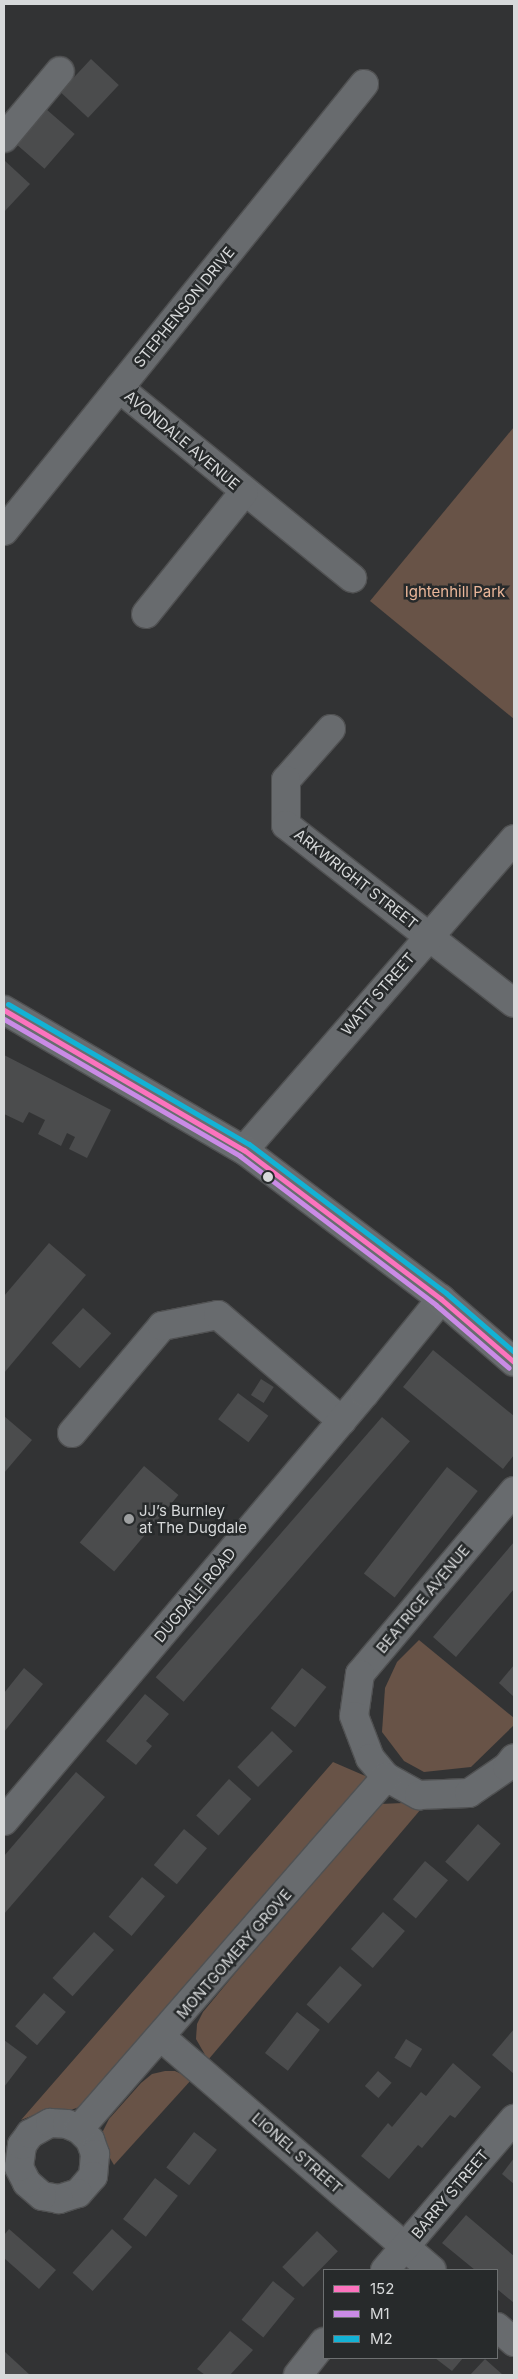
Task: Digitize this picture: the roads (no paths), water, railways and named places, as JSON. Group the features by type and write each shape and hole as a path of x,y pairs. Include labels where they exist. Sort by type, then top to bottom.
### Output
{"main road":[{"path":"4,1010 244,1150 441,1299 514,1362"}],"street":[{"path":"4,138 60,71"},
{"name":"STEPHENSON DRIVE","path":"4,531 364,84"},
{"name":"AVONDALE AVENUE","path":"119,388 244,492 352,578"},
{"name":"AVONDALE AVENUE","path":"146,614 244,492"},
{"name":"ARKWRIGHT STREET","path":"331,729 286,780 286,825 514,1003"},
{"name":"WATT STREET","path":"244,1150 514,839"},
{"name":"DUGDALE ROAD","path":"4,1821 342,1421 441,1299"},
{"path":"72,1433 162,1326 218,1315 342,1421"},
{"name":"BEATRICE AVENUE","path":"386,1777 370,1758 354,1716 360,1674 514,1490"},
{"path":"386,1777 419,1795 469,1793 507,1767 514,1758"},
{"name":"MONTGOMERY GROVE","path":"79,2129 161,2038 386,1777"},
{"name":"LIONEL STREET","path":"161,2038 431,2269"},
{"name":"BARRY STREET","path":"386,2269 514,2119"},
{"path":"498,2327 514,2342"},
{"path":"298,2375 323,2343"}],"place":[{"name":"JJ’s Burnley at The Dugdale","path":"129,1519"}],"park label":[{"name":"Ightenhill Park","path":"455,592"}]}
